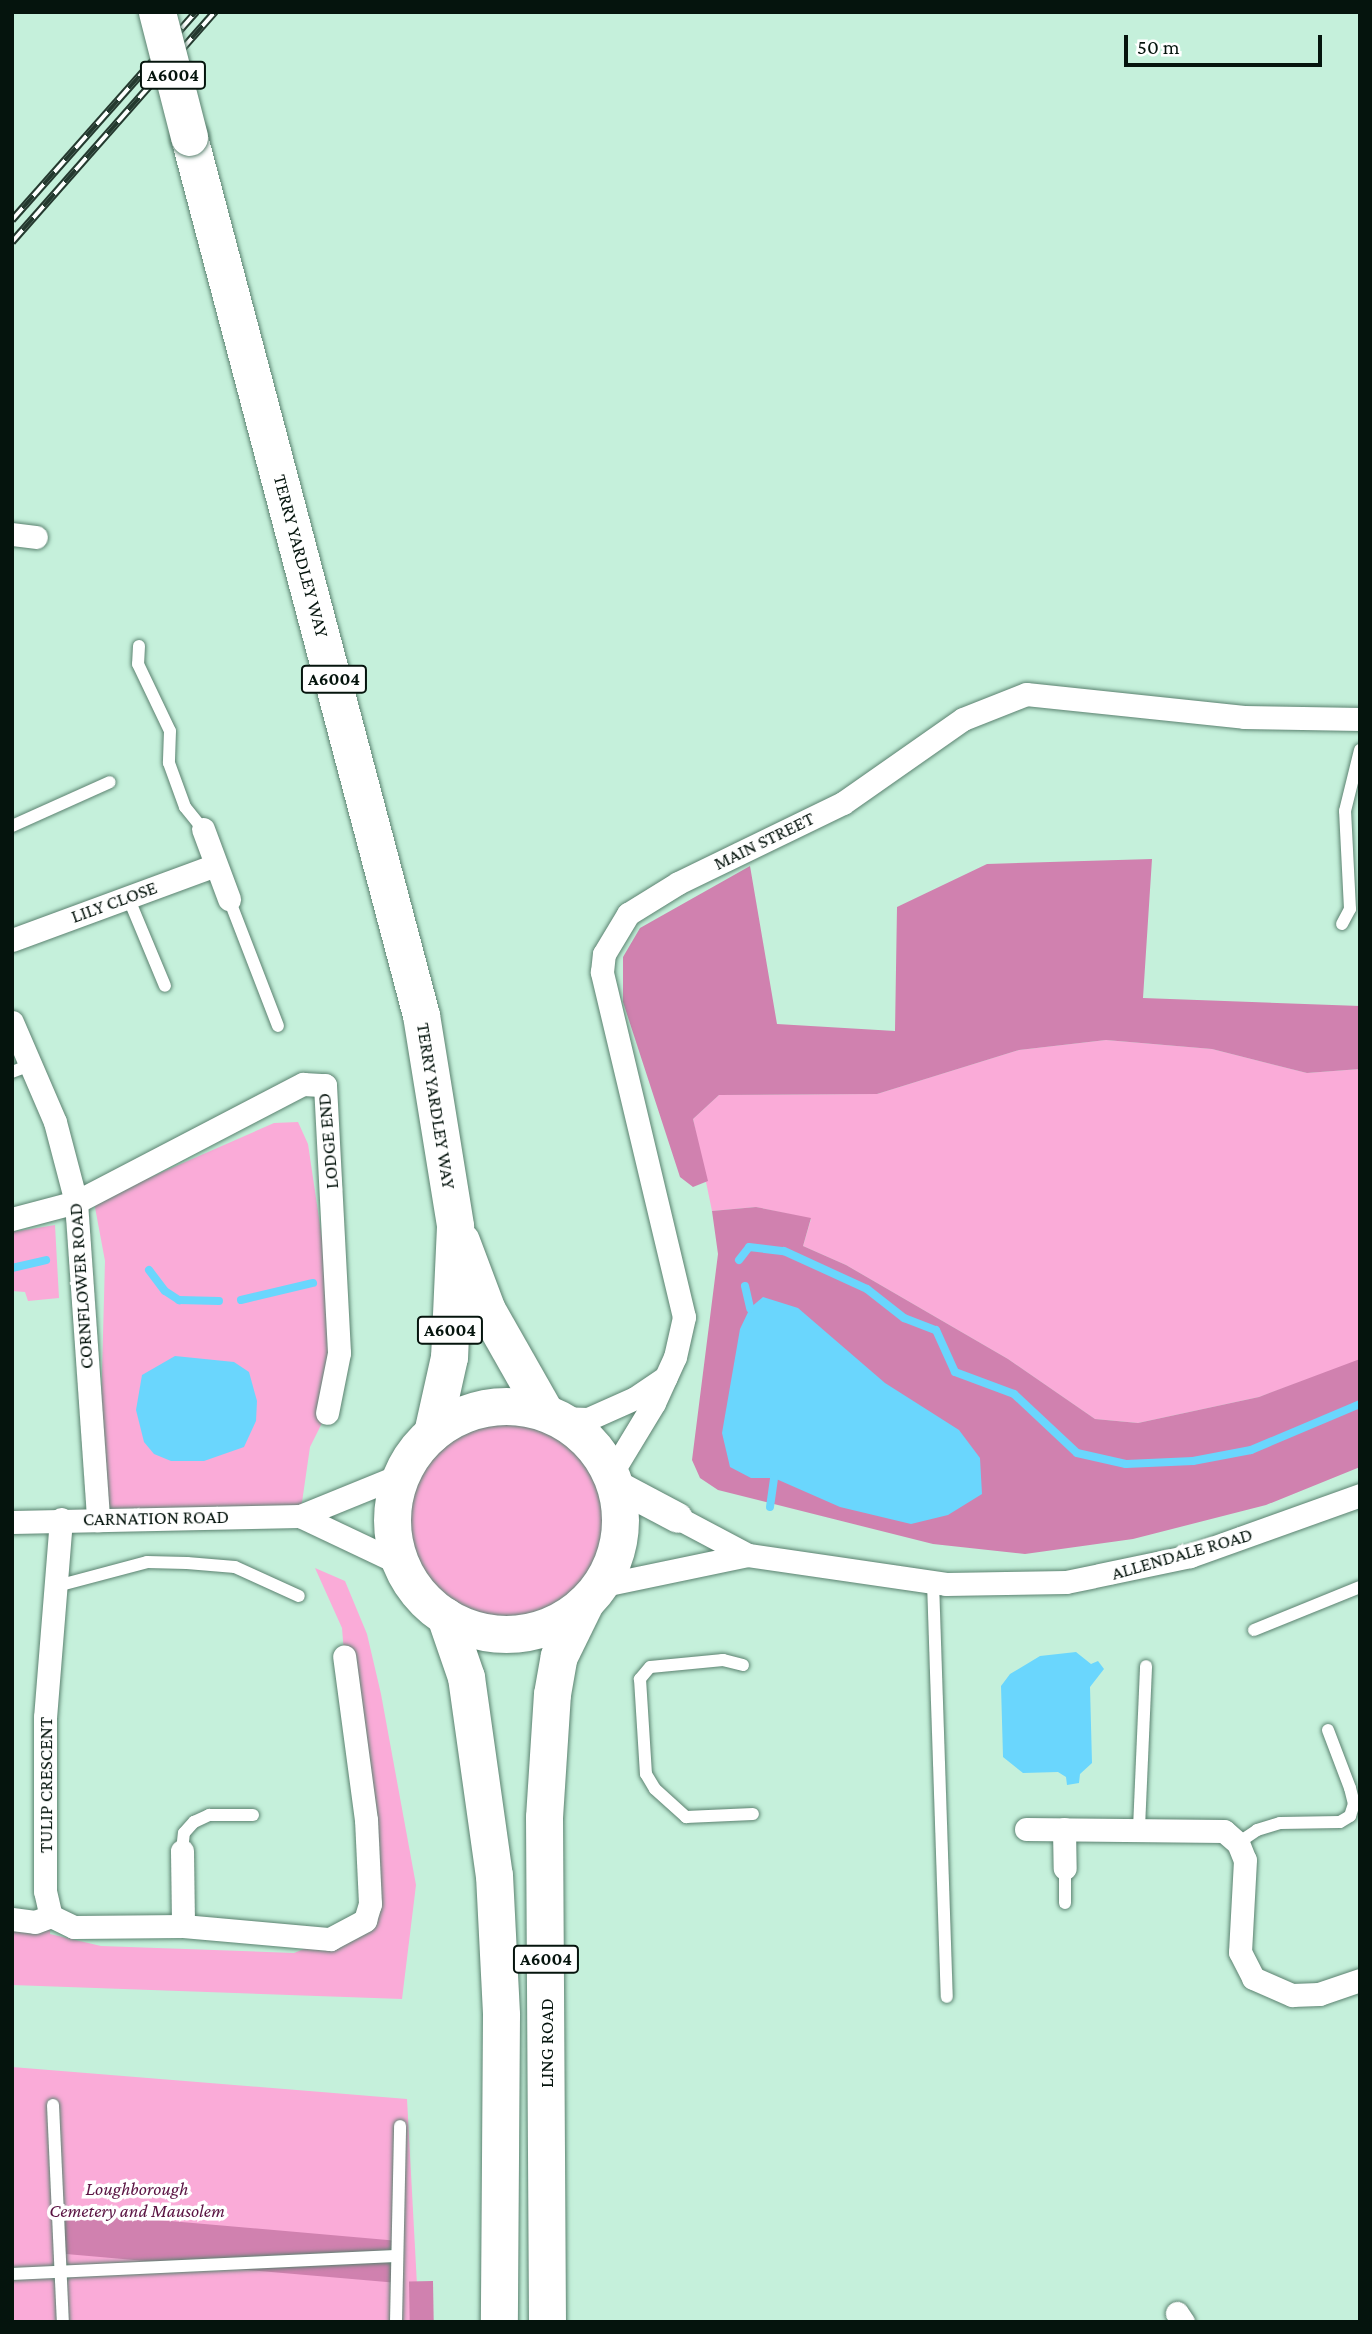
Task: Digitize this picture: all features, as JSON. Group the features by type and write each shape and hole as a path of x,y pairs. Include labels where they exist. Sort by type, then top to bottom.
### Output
{"main road":[{"name":"TERRY YARDLEY WAY","path":"157,12 421,1015 455,1226 487,1310 552,1415"},
{"name":"TERRY YARDLEY WAY","path":"432,1433 449,1357 455,1226"},
{"name":"A6004","path":"496,1406 552,1415 594,1447 612,1479 621,1518 617,1550 592,1595 564,1619 523,1633 482,1632 445,1616 415,1588 401,1564 392,1518 401,1475 432,1433 470,1412 496,1406"},
{"name":"LING ROAD","path":"547,2322 544,1817 554,1681 559,1656 592,1595"},
{"name":"A6004","path":"445,1616 466,1677 494,1875 501,2015 499,2322"}],"street":[{"path":"12,534 36,537"},
{"name":"MAIN STREET","path":"612,1479 666,1377 684,1317 681,1289 603,972 604,954 628,914 678,883 842,803 964,719 1026,694 1244,717 1360,719"},
{"path":"203,829 229,899"},
{"name":"LILY CLOSE","path":"12,940 216,865"},
{"name":"CORNFLOWER ROAD","path":"12,1022 21,1069 55,1122 76,1202 97,1520"},
{"name":"LODGE END","path":"12,1219 76,1202 303,1084 325,1085 339,1353 327,1413"},
{"path":"552,1415 588,1419 635,1398 666,1377"},
{"name":"CARNATION ROAD","path":"12,1522 300,1516 401,1475"},
{"name":"ALLENDALE ROAD","path":"612,1479 748,1555 933,1582 1008,1586 1114,1575 1235,1541 1360,1495"},
{"name":"CARNATION ROAD","path":"300,1516 401,1564"},
{"name":"TULIP CRESCENT","path":"51,1916 45,1891 45,1717 61,1519"},
{"name":"ALLENDALE ROAD","path":"592,1595 748,1555"},
{"path":"12,1919 34,1922 51,1916 74,1927 183,1926 330,1939 365,1920 370,1904 366,1819 344,1656"},
{"path":"1026,1829 1207,1828 1224,1831 1238,1843 1245,1872 1240,1952 1252,1978 1292,1995 1319,1994 1360,1980"},
{"path":"1064,1829 1065,1868"},
{"path":"182,1851 183,1926"}],"lane":[{"path":"139,646 138,664 170,731 169,763 185,807 203,829"},
{"path":"1342,924 1350,909 1345,811 1360,750"},
{"path":"12,826 110,782"},
{"path":"128,897 165,986"},
{"path":"229,899 278,1026"},
{"path":"57,1586 147,1562 187,1563 235,1567 299,1596"},
{"path":"933,1582 947,1997"},
{"path":"1254,1630 1360,1587"},
{"path":"743,1665 723,1660 650,1667 640,1679 646,1774 655,1789 686,1818 753,1814"},
{"path":"1139,1828 1146,1666"},
{"path":"1238,1843 1257,1829 1280,1823 1340,1822 1350,1816 1354,1804 1350,1788 1328,1730"},
{"path":"182,1851 184,1833 194,1822 209,1815 253,1815"},
{"path":"1065,1868 1065,1903"},
{"path":"53,2105 63,2322"},
{"path":"396,2322 395,2256 401,2225 400,2126"},
{"path":"12,2274 395,2256"}],"green space":[{"path":"1106,1040 1212,1049 1307,1073 1360,1069 1360,1360 1259,1397 1138,1423 1095,1419 1008,1359 846,1265 803,1246 811,1219 756,1207 712,1211 693,1119 719,1095 877,1094 1019,1050"},
{"path":"298,1122 308,1144 339,1353 327,1413 310,1447 300,1516 98,1520 105,1261 94,1202 274,1123"},
{"path":"55,1225 59,1298 28,1301 25,1292 12,1291 12,1232"},
{"path":"506,1406 539,1411 560,1420 578,1432 594,1448 615,1487 620,1520 615,1553 606,1574 594,1592 578,1608 539,1629 506,1634 473,1629 452,1620 434,1608 418,1592 397,1553 392,1520 397,1487 406,1466 418,1448 434,1432 473,1411"},
{"path":"315,1568 345,1581 367,1634 381,1694 416,1885 402,1999 12,1985 12,1919 51,1916 50,1934 101,1946 294,1953 304,1949 305,1936 365,1920 342,1628"},
{"name":"Loughborough Cemetery and Mausolem","path":"12,2067 407,2099 419,2322 12,2322"}],"shaded area":[{"path":"1152,859 1143,998 1360,1006 1360,1069 1307,1073 1212,1049 1106,1040 1019,1050 877,1094 719,1095 693,1119 708,1181 693,1187 680,1177 623,1002 623,957 640,928 750,866 777,1024 895,1031 897,907 987,864"},
{"path":"756,1207 811,1218 803,1246 846,1265 1008,1359 1095,1419 1138,1423 1259,1397 1360,1359 1360,1467 1266,1505 1133,1539 1025,1554 933,1544 718,1490 700,1478 692,1460 718,1254 712,1211"},
{"path":"61,2211 399,2241 395,2283 58,2253"},
{"path":"409,2281 433,2281 434,2322 410,2322"}],"water":[{"path":"763,1297 798,1308 885,1383 959,1430 980,1458 982,1494 948,1515 911,1524 840,1507 774,1478 751,1478 730,1467 722,1433 740,1329 750,1308"},
{"path":"175,1356 234,1362 249,1372 257,1401 256,1421 244,1447 204,1461 171,1461 154,1454 144,1442 136,1410 142,1375"},
{"path":"1076,1652 1091,1664 1098,1661 1104,1669 1090,1687 1092,1763 1080,1774 1079,1783 1067,1785 1066,1777 1058,1772 1023,1773 1003,1757 1001,1686 1010,1674 1040,1656"}],"waterway":[{"path":"739,1260 749,1247 784,1251 867,1289 904,1318 936,1330 955,1372 1014,1394 1077,1453 1126,1464 1193,1461 1251,1450 1360,1404"},
{"path":"12,1268 46,1260"},
{"path":"149,1270 165,1291 179,1300 219,1301"},
{"path":"241,1300 313,1283"},
{"path":"745,1286 750,1308"},
{"path":"770,1507 774,1478"}],"railway":[{"path":"12,220 196,12"},
{"path":"12,242 215,12"}]}
